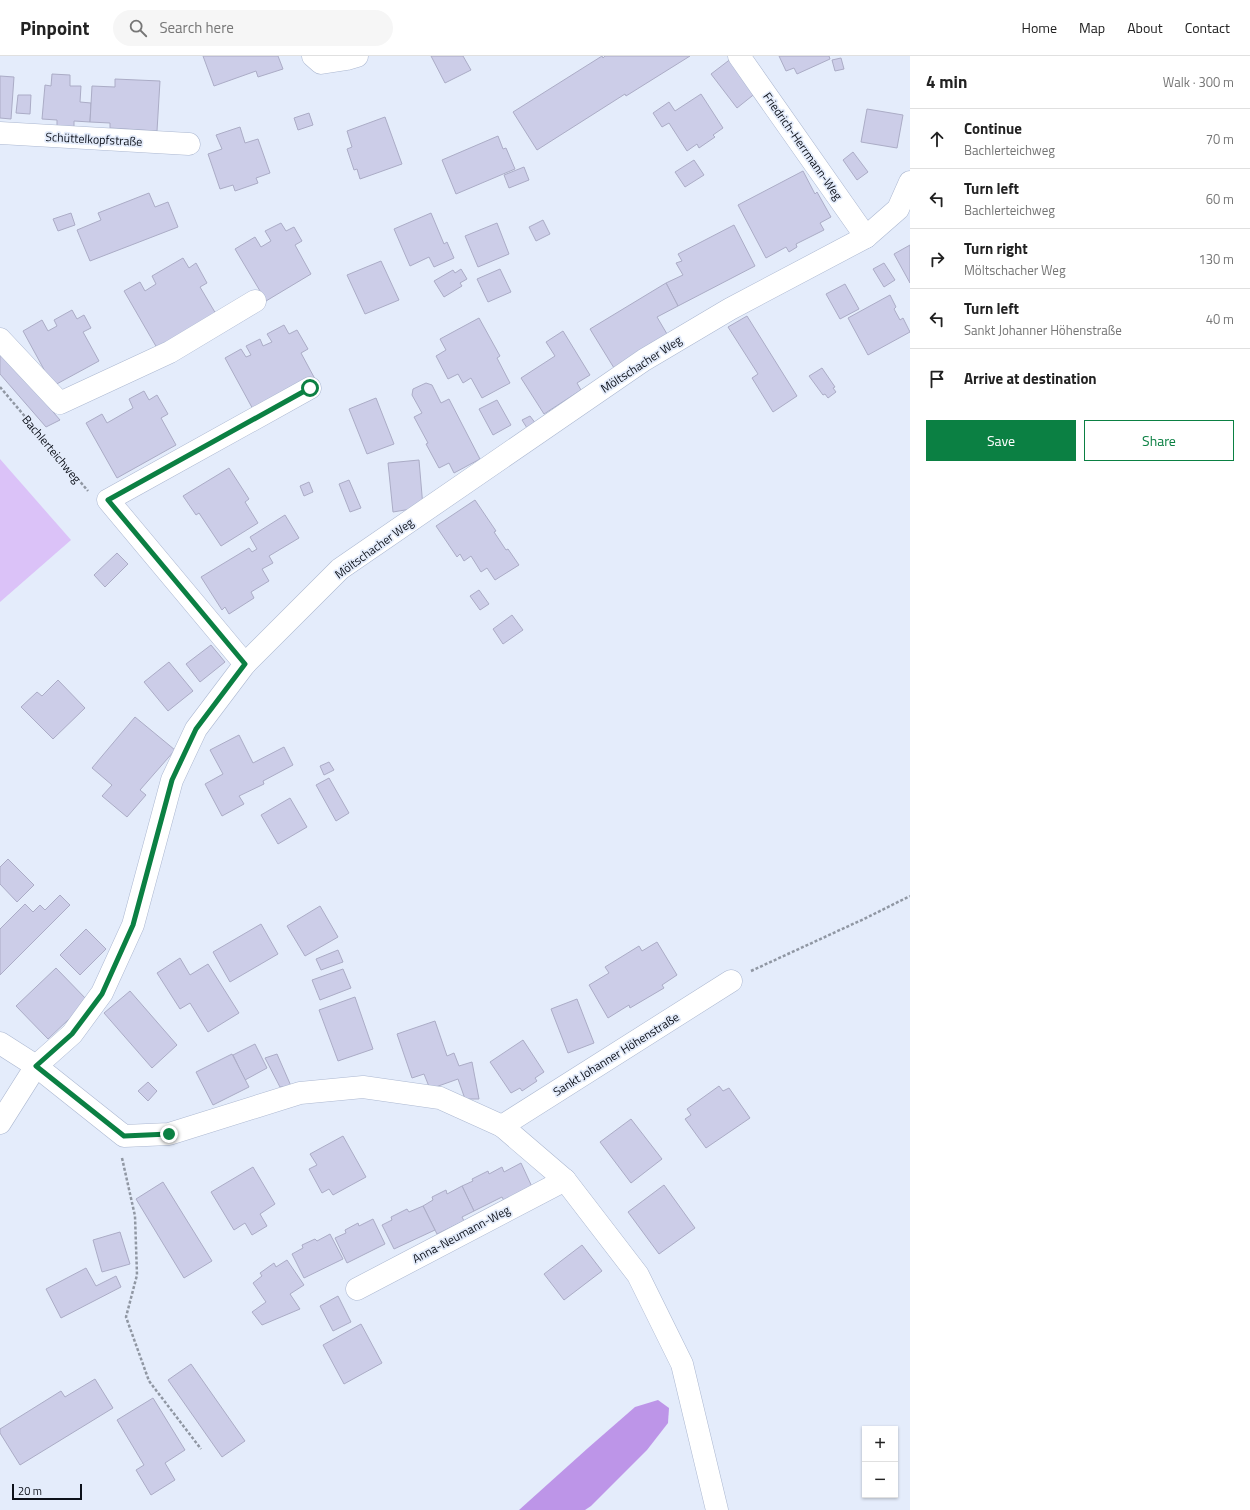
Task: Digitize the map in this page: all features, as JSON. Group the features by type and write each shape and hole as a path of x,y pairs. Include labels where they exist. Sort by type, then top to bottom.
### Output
{"street":[{"path":"312,56 321,63 357,56"},
{"name":"Friedrich-Herrmann-Weg","path":"739,56 866,237"},
{"name":"Schüttelkopfstraße","path":"0,133 189,144"},
{"name":"Möltschacher Weg","path":"0,1123 36,1066 72,1034 102,994 133,925 172,780 196,729 245,664 340,569 644,360 730,309 866,237 904,208 910,182"},
{"path":"0,339 60,403 170,352 255,301"},
{"path":"245,664 108,500 310,388"},
{"name":"Sankt Johanner Höhenstraße","path":"502,1126 730,981"},
{"path":"0,1043 36,1066 124,1136 169,1134 300,1093 363,1087 440,1098 502,1126 565,1180 638,1275 682,1364 717,1510"},
{"name":"Anna-Neumann-Weg","path":"357,1289 565,1180"}],"path":[{"name":"Bachlerteichweg","path":"0,387 97,502 108,500"},
{"path":"730,981 910,896"},
{"path":"124,1136 122,1160 134,1216 137,1275 126,1317 149,1381 201,1449"}],"shaded area":[{"path":"0,459 71,540 0,602"},
{"path":"658,1400 669,1408 668,1423 647,1450 591,1506 585,1510 519,1510 635,1407"}],"building":[{"path":"203,56 278,56 283,69 258,77 256,71 214,86"},
{"path":"431,56 463,56 471,70 445,83"},
{"path":"602,56 603,58 605,56 690,56 626,96 625,94 537,150 513,112"},
{"path":"779,56 829,56 830,59 797,74 794,68 786,71"},
{"path":"732,58 757,92 737,108 711,74"},
{"path":"841,58 844,69 835,71 832,60"},
{"path":"52,74 70,75 70,86 81,86 80,102 91,103 90,122 74,121 74,127 57,126 57,120 42,119 45,85 51,86"},
{"path":"0,76 14,77 11,119 0,118"},
{"path":"115,79 160,81 157,131 110,128 110,123 90,122 92,86 115,87"},
{"path":"701,94 723,128 713,135 715,137 699,148 697,144 687,151 669,123 662,127 653,113 669,102 675,111"},
{"path":"18,95 31,95 30,114 16,113"},
{"path":"867,109 903,115 897,148 861,142"},
{"path":"309,113 313,125 298,130 294,118"},
{"path":"385,117 402,164 360,179 357,169 354,170 347,149 352,147 347,131"},
{"path":"240,127 245,143 258,139 270,173 256,178 258,183 235,191 233,185 220,189 208,154 222,149 216,135"},
{"path":"498,136 503,149 506,148 515,169 456,194 442,160"},
{"path":"853,152 868,172 857,180 843,160"},
{"path":"694,160 704,175 685,187 675,172"},
{"path":"524,167 529,180 509,188 504,175"},
{"path":"803,171 815,194 817,192 831,217 820,223 824,230 796,244 797,247 789,252 786,247 766,258 738,205"},
{"path":"149,193 155,207 168,202 178,227 90,261 77,230 101,220 98,213"},
{"path":"71,213 75,225 58,231 53,219"},
{"path":"431,213 444,244 447,242 454,258 434,267 429,257 410,266 394,229"},
{"path":"543,220 550,234 536,241 529,227"},
{"path":"281,223 286,231 294,227 302,241 295,245 311,274 266,301 235,249 255,237 261,247 271,241 265,231"},
{"path":"497,223 509,254 478,267 465,236"},
{"path":"734,225 755,266 678,306 666,283 683,275 676,263 682,261 678,254"},
{"path":"910,245 910,283 894,254"},
{"path":"183,258 189,268 196,263 207,283 200,287 216,314 157,348 124,291 140,282 145,291 156,284 152,276"},
{"path":"381,261 399,300 365,314 347,275"},
{"path":"884,263 895,280 884,287 873,269"},
{"path":"461,269 467,279 460,283 462,286 444,297 434,281 453,270 455,273"},
{"path":"500,269 511,292 488,302 477,279"},
{"path":"666,283 678,306 657,317 667,334 614,368 590,329"},
{"path":"845,284 859,309 840,319 826,294"},
{"path":"890,295 896,307 894,309 900,320 903,318 910,332 868,355 848,318"},
{"path":"72,310 77,319 84,315 91,328 83,332 99,361 53,386 23,331 42,320 48,331 57,326 54,320"},
{"path":"747,316 797,396 773,412 752,378 758,374 728,327"},
{"path":"479,318 500,356 497,358 510,383 482,398 471,378 463,383 458,374 448,379 436,356 446,350 440,339"},
{"path":"284,325 289,334 297,330 308,349 301,353 315,379 255,413 225,358 241,349 246,357 251,355 246,346 260,339 263,346 272,342 267,334"},
{"path":"563,331 590,375 577,383 581,390 544,414 521,378 555,356 546,342"},
{"path":"0,350 60,420 46,427 0,374"},
{"path":"822,368 835,387 833,388 836,392 828,398 825,394 823,395 809,376"},
{"path":"426,383 432,385 441,403 449,399 480,459 454,473 449,463 439,468 414,417 422,413 412,395 413,389"},
{"path":"144,391 149,400 157,395 168,414 161,418 176,445 117,478 86,423 102,414 107,423 133,408 129,399"},
{"path":"376,398 394,444 367,454 349,409"},
{"path":"497,400 511,425 493,435 479,409"},
{"path":"530,416 536,424 527,428 522,420"},
{"path":"419,460 423,507 393,512 388,463"},
{"path":"229,468 249,499 245,502 258,523 221,546 199,513 196,515 183,496"},
{"path":"349,480 361,508 350,512 339,484"},
{"path":"309,482 313,492 304,496 300,486"},
{"path":"475,500 496,531 494,532 506,550 508,549 519,565 495,580 487,568 481,572 471,556 464,561 460,554 457,557 436,526"},
{"path":"285,515 299,538 269,556 273,563 262,569 269,581 251,592 254,598 229,614 225,607 222,610 201,577 249,548 252,552 257,549 250,537"},
{"path":"117,553 128,564 105,587 94,575"},
{"path":"479,590 489,604 480,610 470,596"},
{"path":"512,615 523,630 503,644 493,629"},
{"path":"211,645 225,662 200,682 186,664"},
{"path":"169,662 193,691 168,711 144,682"},
{"path":"58,680 85,708 53,739 21,707 37,692 42,696"},
{"path":"135,717 175,750 140,790 146,795 127,817 102,796 112,785 92,768"},
{"path":"239,735 253,763 284,747 293,765 263,781 264,784 239,796 244,804 222,816 205,784 223,774 210,750"},
{"path":"329,762 334,770 324,775 320,766"},
{"path":"329,778 349,813 336,821 316,785"},
{"path":"290,798 307,827 278,844 261,815"},
{"path":"8,859 34,885 17,902 0,884 0,867"},
{"path":"60,895 70,905 0,975 0,929 25,904 33,912 40,905 45,910"},
{"path":"320,906 338,937 305,956 287,926"},
{"path":"261,924 278,954 230,982 213,952"},
{"path":"86,929 106,949 80,975 60,955"},
{"path":"657,942 677,975 662,985 664,988 630,1008 629,1005 608,1018 589,985 609,973 605,967 639,946 642,951"},
{"path":"338,950 343,962 321,970 316,959"},
{"path":"180,958 190,975 208,964 239,1013 208,1032 190,1003 180,1009 157,973"},
{"path":"56,968 88,1001 48,1039 16,1006"},
{"path":"343,969 351,988 320,1000 312,980"},
{"path":"130,991 177,1045 152,1068 104,1013"},
{"path":"355,997 373,1049 338,1061 319,1010"},
{"path":"577,999 594,1043 568,1053 551,1009"},
{"path":"435,1021 447,1056 454,1053 459,1066 472,1062 479,1099 465,1099 458,1079 430,1089 424,1074 412,1078 397,1034"},
{"path":"523,1040 544,1072 535,1078 537,1081 522,1091 520,1088 511,1093 490,1062"},
{"path":"255,1044 267,1068 245,1080 233,1055"},
{"path":"232,1054 249,1087 213,1105 196,1072"},
{"path":"277,1054 291,1086 280,1087 265,1058"},
{"path":"148,1082 157,1091 148,1101 138,1091"},
{"path":"719,1086 723,1091 729,1088 750,1118 706,1148 685,1119 691,1115 687,1109"},
{"path":"631,1119 662,1159 631,1183 600,1142"},
{"path":"343,1136 366,1177 333,1195 329,1189 322,1193 309,1169 317,1165 310,1154"},
{"path":"521,1163 533,1189 505,1203 502,1197 474,1211 462,1186 488,1171 489,1174 502,1167 504,1172"},
{"path":"253,1167 275,1204 260,1214 267,1226 252,1235 245,1223 234,1230 211,1192"},
{"path":"163,1182 212,1261 184,1278 136,1199"},
{"path":"664,1185 695,1228 659,1254 628,1212"},
{"path":"462,1186 474,1211 462,1217 464,1221 437,1234 423,1206 433,1200 432,1197 446,1190 447,1194"},
{"path":"423,1206 435,1230 394,1249 382,1225 392,1220 391,1217 407,1209 409,1212"},
{"path":"373,1219 385,1244 347,1263 335,1238 346,1233 345,1230 358,1223 359,1226"},
{"path":"120,1232 130,1264 102,1272 93,1240"},
{"path":"330,1234 343,1259 304,1278 292,1254 303,1248 302,1245 315,1239 317,1241"},
{"path":"582,1245 602,1271 564,1300 544,1274"},
{"path":"287,1260 304,1285 290,1294 300,1309 262,1325 252,1312 266,1302 253,1283 262,1276 260,1273 274,1263 276,1267"},
{"path":"86,1268 96,1286 116,1276 121,1287 61,1318 46,1289"},
{"path":"338,1296 351,1322 333,1331 320,1306"},
{"path":"361,1324 382,1363 344,1384 323,1345"},
{"path":"191,1364 245,1441 222,1457 168,1380"},
{"path":"95,1379 113,1408 20,1465 0,1433 0,1429 61,1391 65,1397"},
{"path":"153,1398 185,1450 165,1463 175,1480 151,1495 136,1470 144,1465 117,1420"}],"route":[{"path":"169,1134 124,1136 36,1066 72,1034 102,994 133,925 172,780 196,729 245,664 108,500 310,388"}]}
